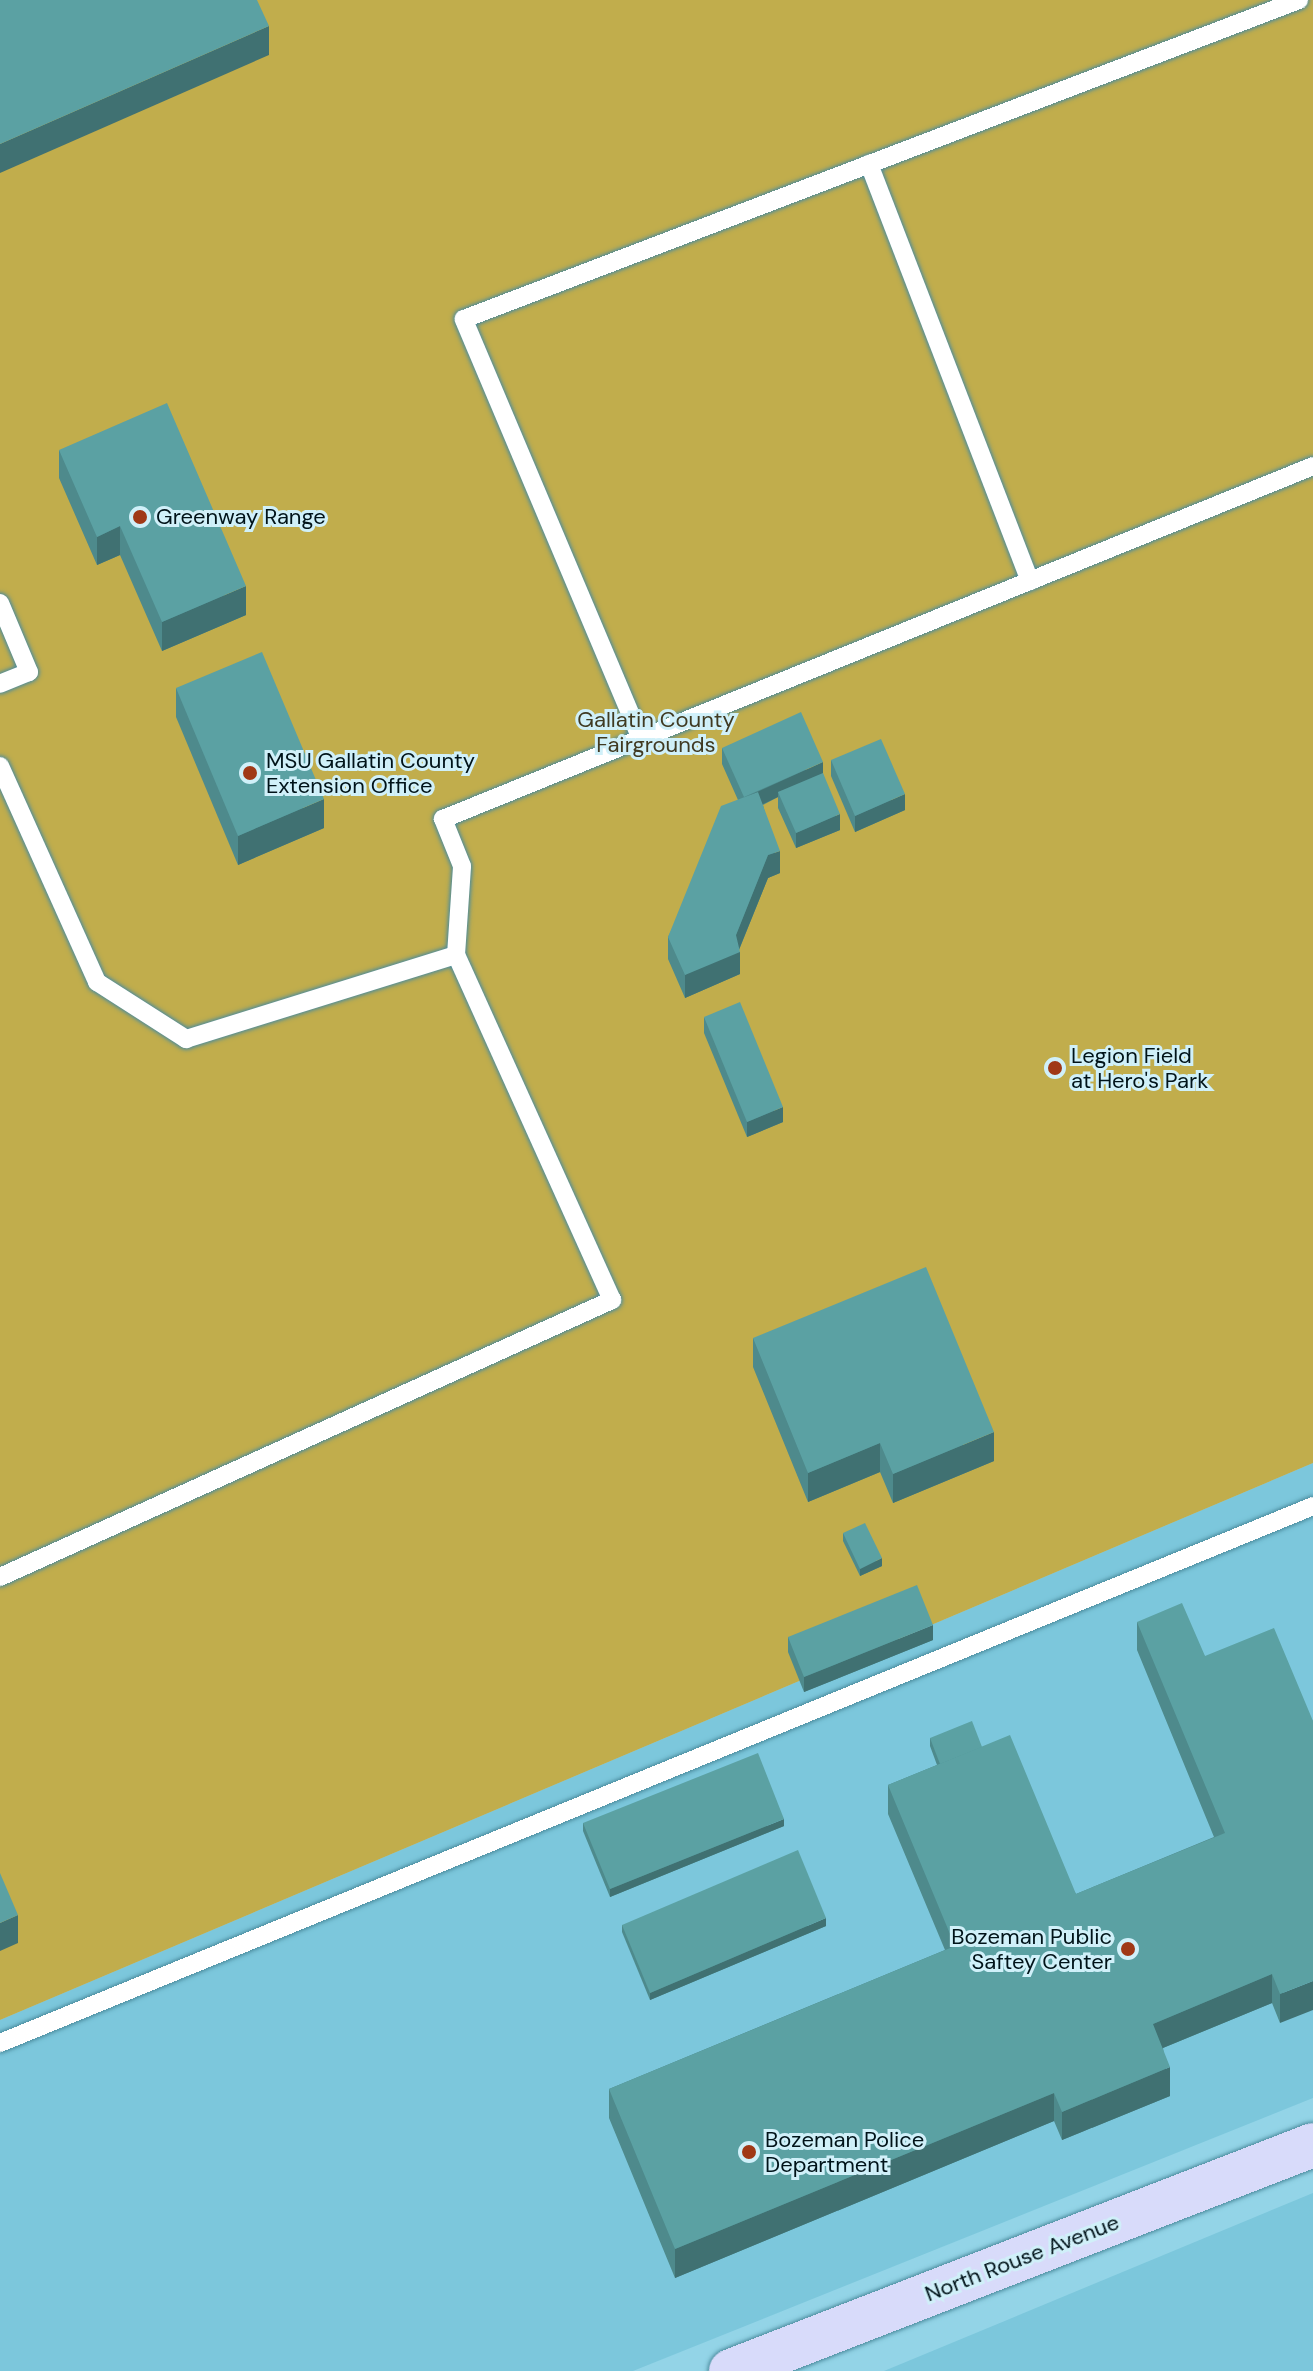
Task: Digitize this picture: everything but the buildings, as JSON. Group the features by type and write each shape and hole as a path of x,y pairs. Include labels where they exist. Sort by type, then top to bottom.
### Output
{"main road":[{"name":"North Rouse Avenue","path":"731,2371 1313,2145"}],"lane":[{"path":"641,739 464,319 1299,0"},
{"path":"869,164 1030,581"},
{"path":"0,1577 612,1300 456,955 462,866 443,819 1313,466"},
{"path":"0,603 29,672 0,684"},
{"path":"0,766 97,982 186,1039 456,955"},
{"path":"0,2043 1313,1506"}],"shaded area":[{"path":"1313,1463 1313,2098 633,2371 0,2371 0,2020"},
{"path":"1313,2193 1313,2371 884,2371"}],"green space":[{"name":"Gallatin County Fairgrounds","path":"0,0 1313,0 1313,1463 0,2020"}],"place":[{"name":"Greenway Range","path":"140,517"},
{"name":"MSU Gallatin County Extension Office","path":"250,773"},
{"name":"Legion Field at Hero's Park","path":"1055,1068"},
{"name":"Bozeman Public Saftey Center","path":"1128,1949"},
{"name":"Bozeman Police Department","path":"749,2152"}]}
